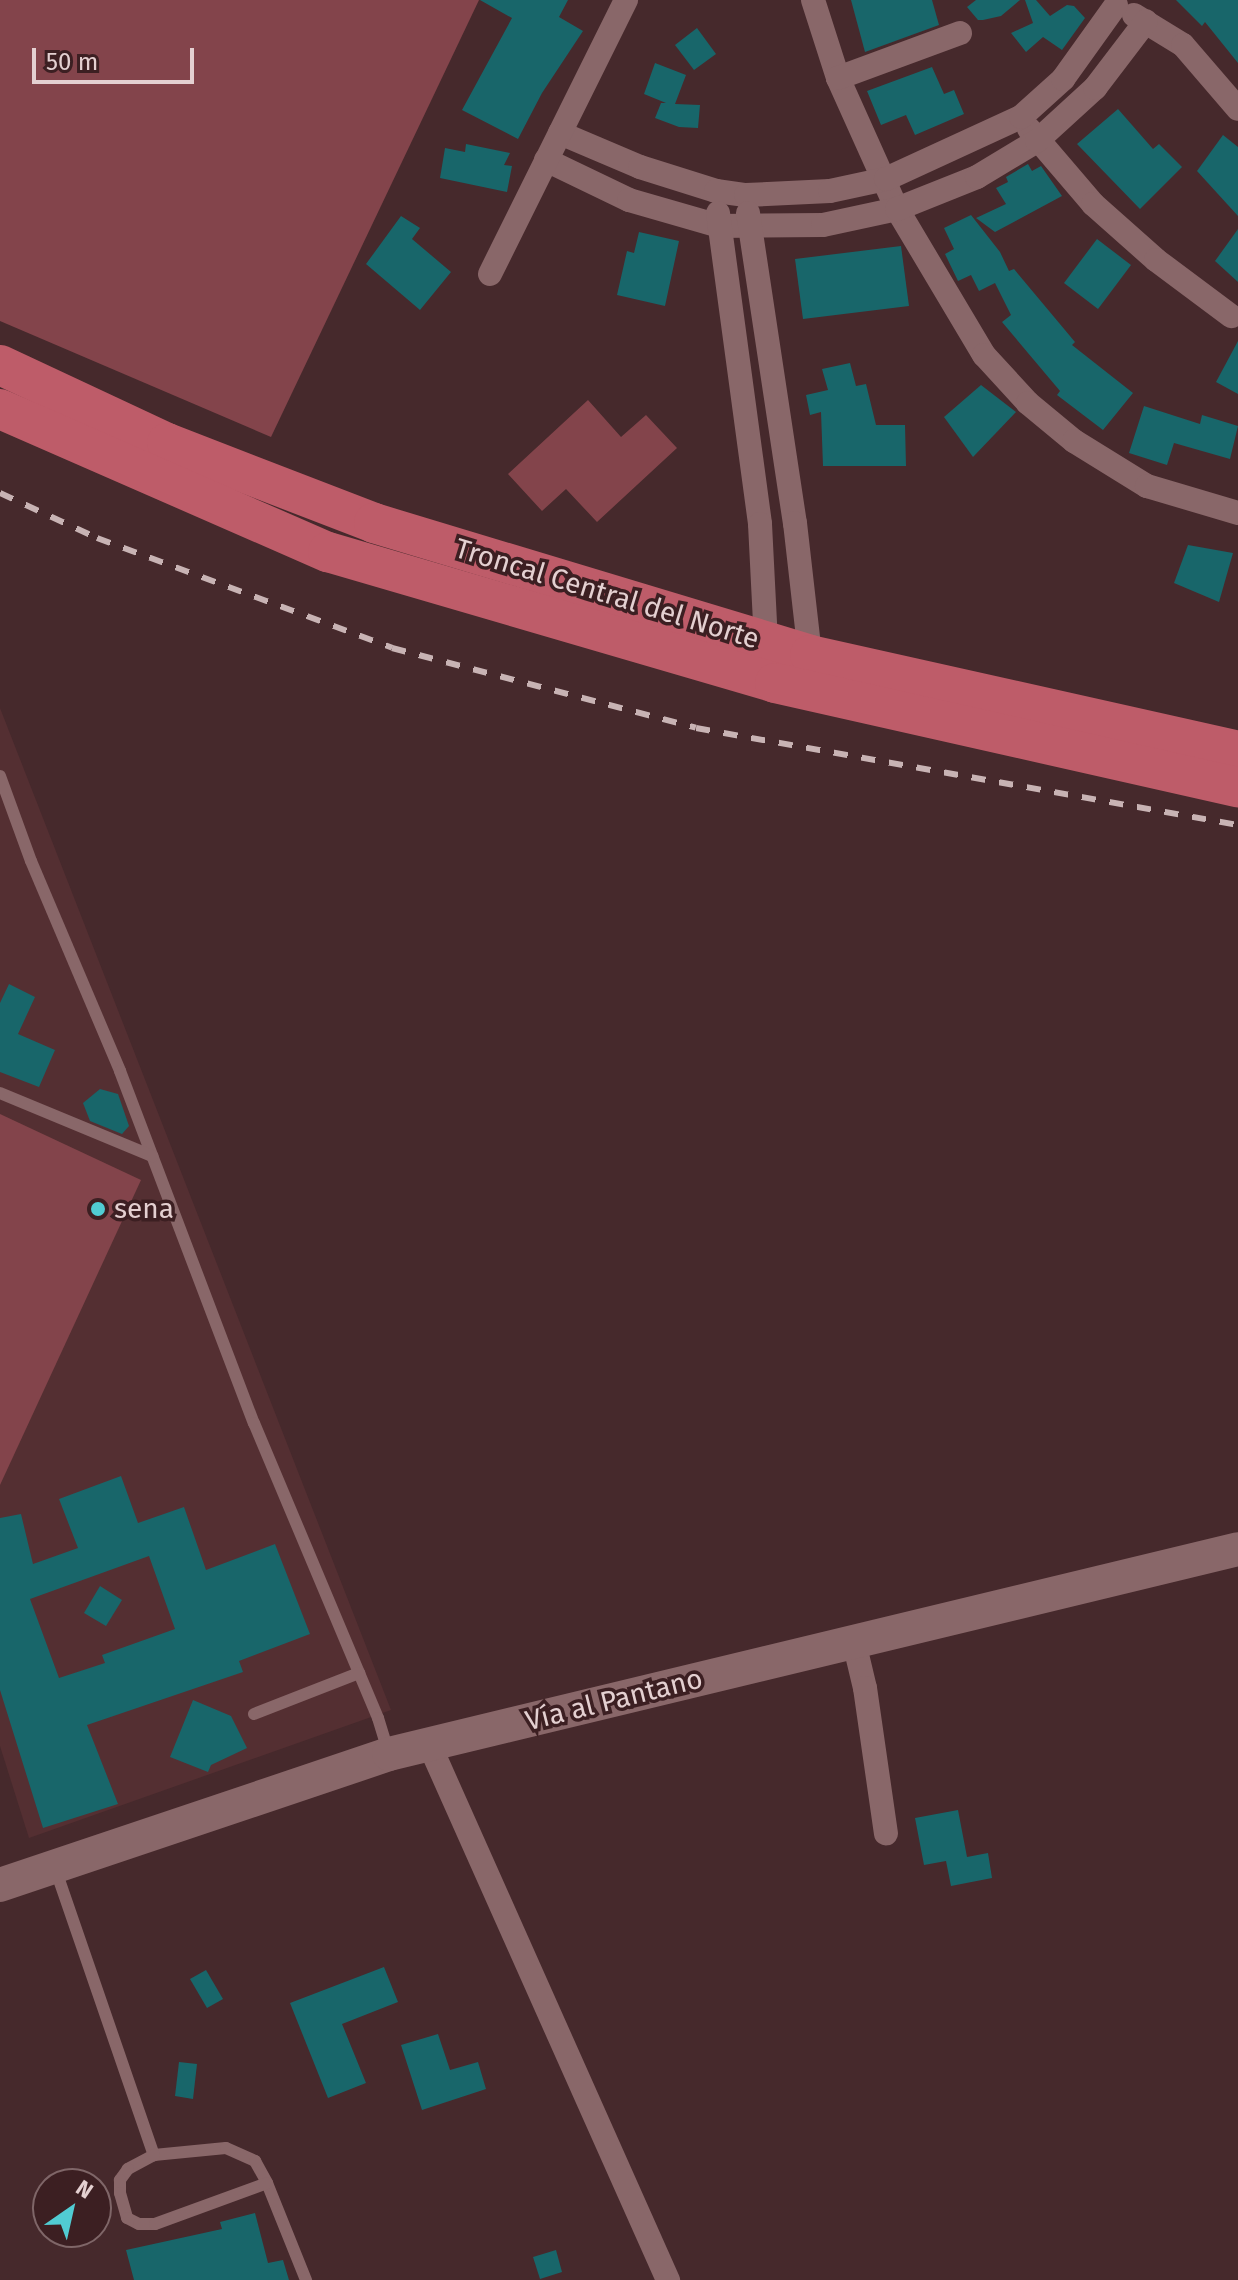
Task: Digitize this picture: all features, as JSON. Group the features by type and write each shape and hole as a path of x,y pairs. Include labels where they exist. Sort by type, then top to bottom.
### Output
{"highway":[{"name":"Troncal Central del Norte","path":"0,365 167,443 325,507 810,655 1238,751"},
{"name":"Troncal Central del Norte","path":"0,409 328,552 775,683 1238,787"}],"main road":[{"name":"Vía al Pantano","path":"0,1885 389,1754 1238,1549"}],"street":[{"path":"490,274 626,0"},
{"path":"813,0 838,78 897,209 984,355 1028,403 1074,441 1147,486 1238,513"},
{"path":"560,133 640,167 716,191 746,195 830,191 886,179 1021,117 1063,79 1112,3 1183,45 1238,109"},
{"path":"546,160 629,200 719,226 750,229 823,225 897,209 977,177 1037,141 1095,88 1146,21"},
{"path":"838,78 960,33"},
{"path":"1021,117 1037,141 1093,204 1156,260 1231,316"},
{"path":"716,191 760,524 766,642"},
{"path":"746,195 810,655"},
{"path":"746,424 779,420"},
{"path":"854,1642 865,1688 886,1833"},
{"path":"430,1746 668,2280"}],"lane":[{"path":"0,776 31,861 152,1156 254,1423 359,1673 389,1754"},
{"path":"0,1093 152,1156"},
{"path":"254,1714 359,1673"},
{"path":"55,1867 154,2155"},
{"path":"267,2183 155,2224 139,2224 127,2218 120,2193 120,2180 128,2169 154,2155 226,2148 255,2161 267,2183 306,2280"}],"shaded area":[{"path":"0,0 479,0 271,437 0,321"},
{"path":"588,400 621,437 646,415 677,448 597,522 566,489 542,511 508,474"},
{"name":"sena","path":"0,708 391,1710 29,1838 0,1746"},
{"path":"0,1114 141,1180 0,1485"}],"building":[{"path":"480,0 568,0 559,17 583,31 542,93 518,139 462,110 512,18"},
{"path":"851,0 932,0 939,25 865,52"},
{"path":"976,0 1020,0 1001,16 978,20 967,7"},
{"path":"1025,0 1036,0 1050,16 1067,5 1074,6 1085,18 1062,50 1043,37 1026,52 1011,33 1033,23"},
{"path":"1176,0 1238,0 1238,63 1205,22 1202,26"},
{"path":"697,28 716,54 694,70 675,45"},
{"path":"655,63 686,75 675,104 700,105 698,128 679,127 655,118 661,103 666,103 644,94"},
{"path":"932,67 944,94 954,90 964,114 915,135 906,115 881,125 867,91"},
{"path":"1118,109 1153,149 1159,144 1182,167 1140,209 1077,144"},
{"path":"1223,135 1238,147 1238,216 1197,171"},
{"path":"466,144 510,153 504,165 512,166 507,192 440,178 445,148 465,152"},
{"path":"1028,164 1032,171 1041,166 1062,196 995,232 976,218 1006,204 996,188 1008,182 1006,177"},
{"path":"971,215 1000,252 1009,271 1014,269 1075,342 1072,345 1133,393 1103,430 1057,395 1060,391 1002,322 1011,315 995,283 979,291 971,275 958,281 945,254 954,249 944,228"},
{"path":"401,216 420,228 412,239 451,272 420,310 366,264"},
{"path":"1238,229 1238,282 1215,261"},
{"path":"639,232 679,241 665,306 617,295 627,251 634,253"},
{"path":"1097,239 1131,265 1098,309 1064,283"},
{"path":"901,246 909,306 803,319 795,259"},
{"path":"1238,341 1238,394 1216,382"},
{"path":"850,363 856,386 866,384 876,425 905,425 906,466 823,466 821,412 810,415 806,395 828,390 822,369"},
{"path":"981,385 1016,412 973,457 944,417"},
{"path":"1144,406 1200,424 1202,415 1238,426 1230,459 1174,443 1167,465 1129,453"},
{"path":"1188,545 1233,553 1219,602 1174,583"},
{"path":"9,984 35,997 18,1034 55,1050 39,1087 0,1072 0,1003"},
{"path":"100,1089 118,1094 129,1126 122,1134 90,1121 83,1103"},
{"path":"121,1476 138,1523 184,1507 206,1570 275,1544 310,1634 239,1661 243,1672 87,1725 118,1804 43,1828 0,1690 0,1518 21,1514 33,1564 78,1548 59,1499","holes":["149,1556 175,1629 102,1655 105,1663 59,1678 30,1599"]},
{"path":"100,1586 122,1600 106,1626 84,1613"},
{"path":"193,1700 231,1716 247,1748 211,1765 208,1772 170,1757"},
{"path":"958,1810 967,1857 988,1853 992,1878 951,1886 946,1861 924,1865 915,1818"},
{"path":"384,1967 398,2002 342,2024 366,2083 328,2098 290,2003"},
{"path":"206,1970 223,1999 207,2008 190,1979"},
{"path":"438,2034 450,2070 478,2062 486,2089 422,2110 401,2045"},
{"path":"179,2062 197,2064 193,2099 175,2096"},
{"path":"255,2213 268,2263 283,2260 289,2280 134,2280 126,2250 222,2229 220,2222"},
{"path":"556,2250 562,2272 540,2279 533,2257"}],"railway":[{"path":"0,493 97,538 392,648 696,728 1238,825"}],"place":[{"name":"sena","path":"98,1209"}]}
